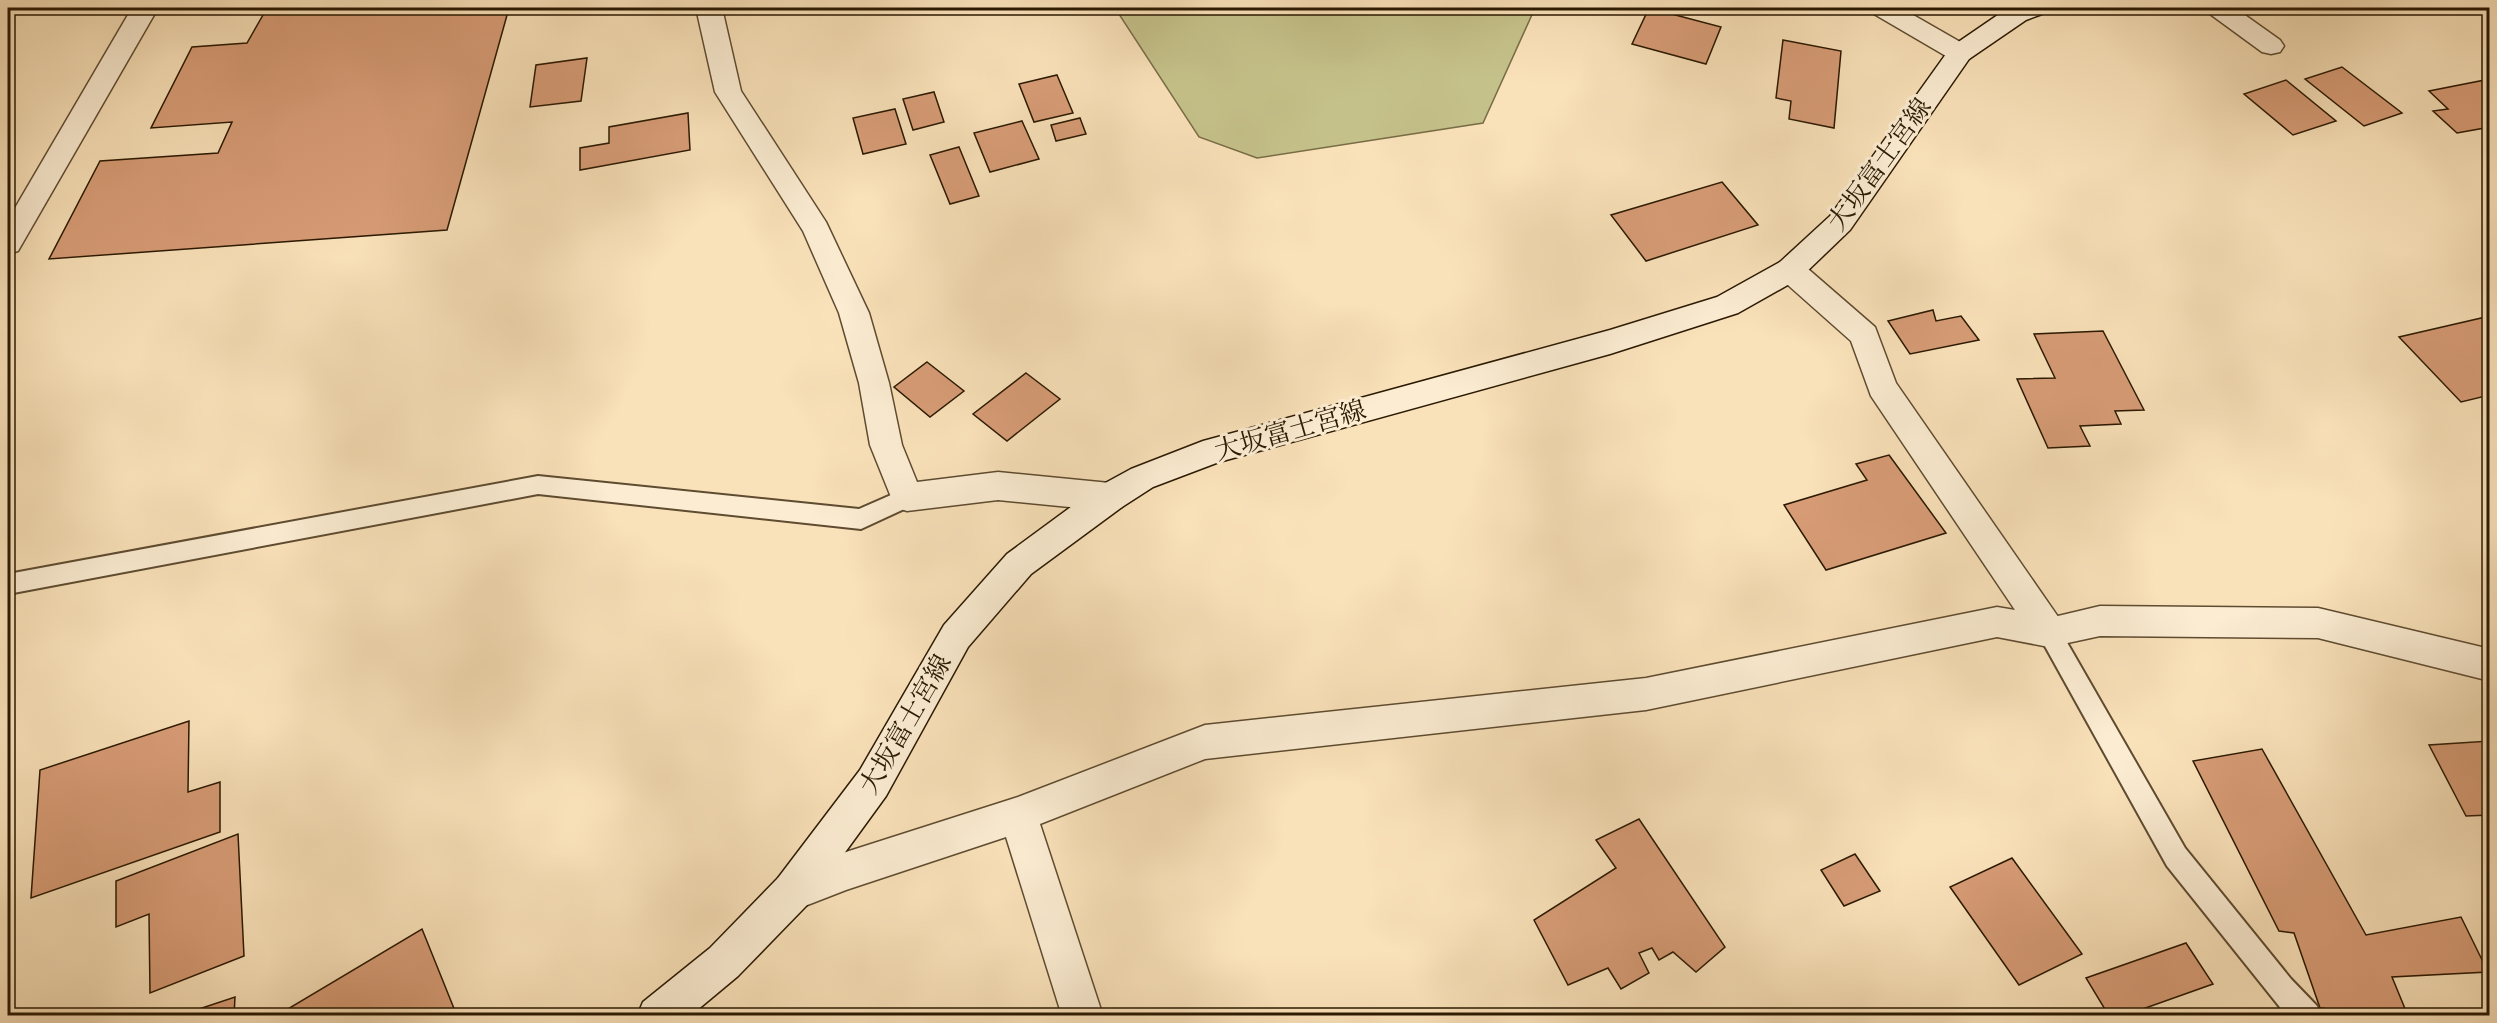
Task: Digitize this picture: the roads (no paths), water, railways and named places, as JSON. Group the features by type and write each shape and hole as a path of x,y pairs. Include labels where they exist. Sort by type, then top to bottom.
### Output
{"street":[{"path":"8,244 145,8"},
{"path":"709,8 728,92 816,229 854,313 874,383 886,445 907,497 998,486 1110,497"},
{"path":"1882,8 1960,53"},
{"name":"大坂富士宮線","path":"657,1016 724,963 792,892 873,783 956,636 1019,564 1110,497 1142,478 1214,450 1610,342 1726,305 1790,270 1840,223 1960,53 2017,14 2033,8"},
{"path":"2219,8 2271,46"},
{"path":"1790,270 1864,335 1882,387 2049,632"},
{"path":"792,892 846,871 1018,815 1205,742 1646,694 1997,622 2049,632 2100,621 2319,623 2490,665"},
{"path":"1018,815 1083,1016"}],"lane":[{"path":"8,584 538,485 861,519 907,497"},
{"path":"2049,632 2176,857 2281,988 2307,1016"}]}
